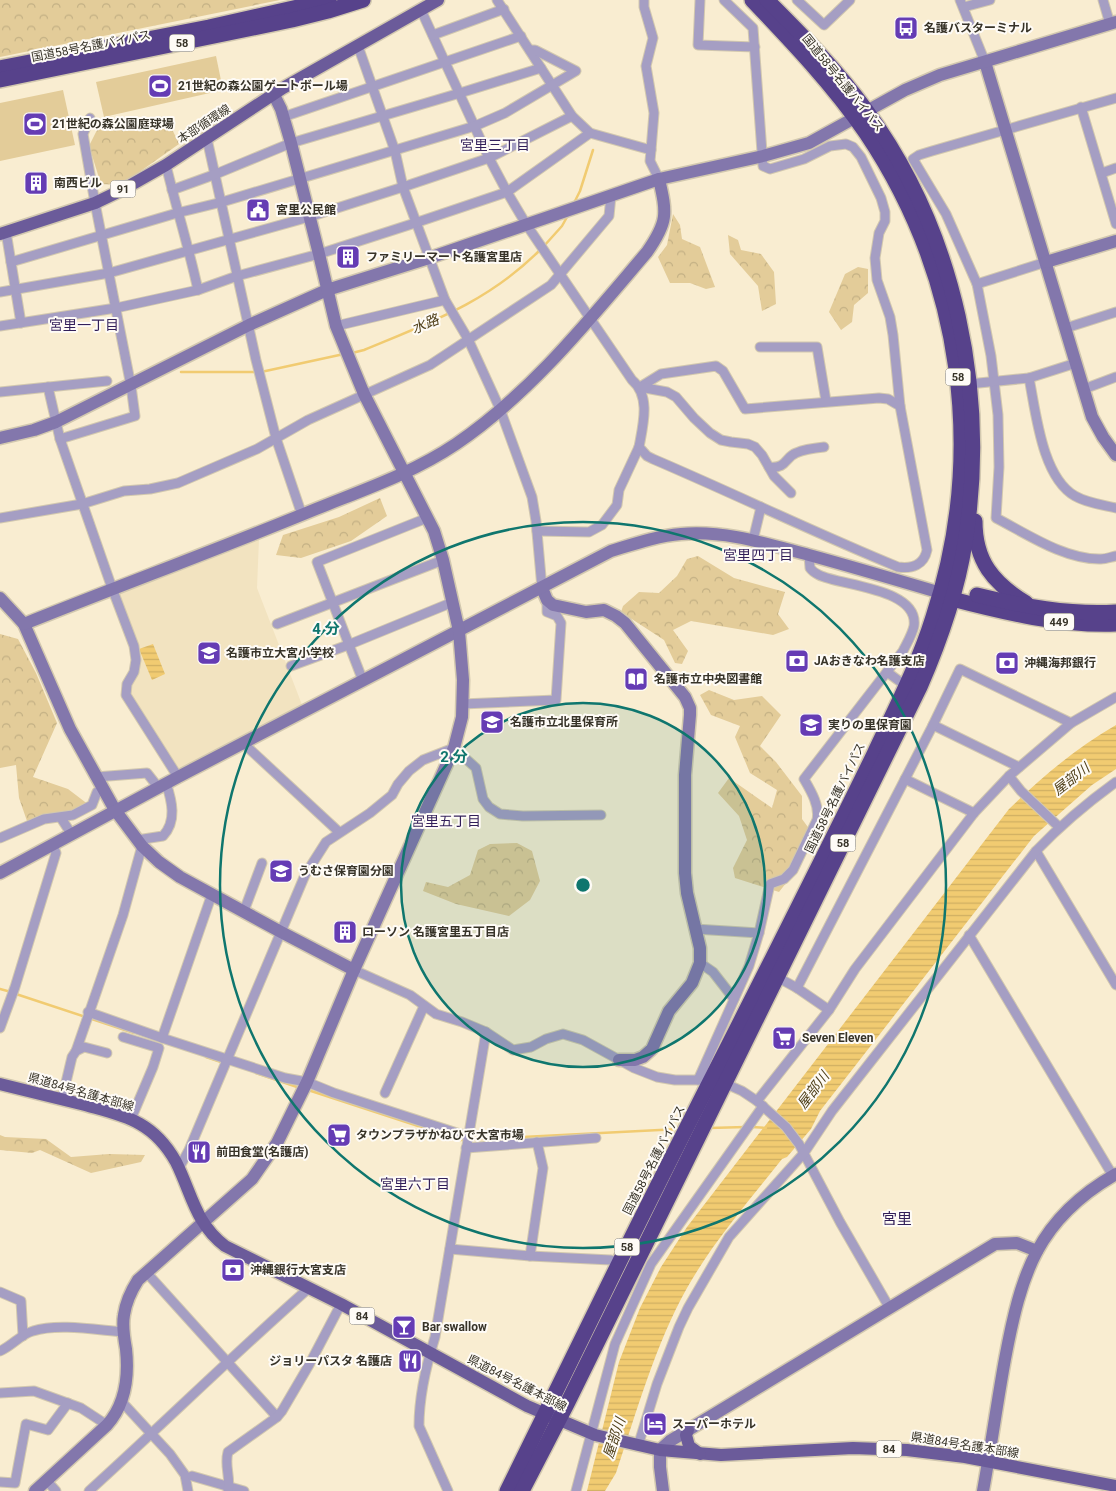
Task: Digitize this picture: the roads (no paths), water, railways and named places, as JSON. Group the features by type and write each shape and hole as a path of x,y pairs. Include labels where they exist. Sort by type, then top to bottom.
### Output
{"highway":[{"name":"国道58号名護バイパス","path":"0,68 329,0"},
{"name":"国道58号名護バイパス","path":"0,80 264,26 328,11 363,0"},
{"name":"国道58号名護バイパス","path":"522,1491 618,1264 711,1081 906,686 949,594 954,530 962,469 962,410 958,373 941,296 925,249 896,184 869,138 861,114 752,0"},
{"name":"国道58号名護バイパス","path":"507,1491 644,1261 711,1081 777,977 920,687 939,642 949,594 965,544 973,451 969,384 956,306 942,258 930,225 904,172 861,114 824,58 768,0"},
{"path":"970,500 975,512 976,540 987,568 1000,585 1034,607"},
{"name":"449","path":"949,594 1067,611 1116,612"},
{"name":"449","path":"949,594 1003,612 1046,620 1116,624"}],"main road":[{"name":"本部循環線","path":"3,233 95,203 166,165 274,95 438,0"},
{"name":"県道84号名護本部線","path":"0,1084 62,1099 131,1119 162,1140 179,1168 202,1222 210,1233 225,1246 341,1304 552,1418 593,1434 660,1450 700,1454 721,1455 794,1450 881,1448 936,1453 1116,1486"},
{"path":"688,1430 686,1435 688,1443 700,1454"}],"street":[{"path":"497,0 572,116 590,133 651,150"},
{"path":"24,624 404,473 457,443 500,409 551,361 647,252 661,229 665,206 659,179 650,161 654,112 646,66 653,38 644,7 644,0"},
{"path":"700,0 698,45 755,47"},
{"path":"639,447 647,456 653,459 898,567 908,568 919,564 925,558 927,550 900,406 890,317 877,280 875,265 878,241 885,221 885,212 881,198 866,165 853,147 846,144 830,146 804,159 770,170 763,166 753,28 724,0"},
{"path":"796,0 824,25 850,0"},
{"path":"990,0 962,3 985,62 1007,130 1092,417 1103,438 1116,455"},
{"path":"0,438 34,430 56,422 249,326 327,290 429,258 659,179 763,156 809,143 905,90 940,75 1113,23 1103,0"},
{"path":"433,35 504,9"},
{"path":"421,10 489,158 507,192 526,224 632,380 640,387 667,392 676,397 694,418 710,433 721,440 748,444 755,447 774,476 791,493"},
{"path":"283,117 521,36"},
{"path":"358,46 395,150 403,188 415,223 445,300 468,339 500,409 532,497 542,588 548,600 552,605 563,608 586,612 604,610 616,616 625,623 643,644 688,702 690,715 685,775 685,873 687,893 700,948 700,963 692,983 669,1011 652,1049 635,1060 619,1060"},
{"path":"11,262 222,202 475,126 505,113 576,71 535,50 530,50"},
{"path":"172,190 291,143 460,94 541,68"},
{"path":"35,1491 112,1419 122,1402 126,1370 123,1316 128,1296 138,1280 202,1222 254,1182 276,1143 304,1086 454,748 462,717 463,680 459,631 443,560 434,531 364,394 336,326 320,254 291,143 274,95"},
{"path":"1116,98 932,150 914,159 946,214 977,284 998,415 999,458 996,518 1058,550 1078,557 1101,560 1116,556"},
{"path":"1082,107 1116,224"},
{"path":"0,292 109,273 403,188 489,158 572,116"},
{"path":"60,439 136,416 95,203 84,134 90,118"},
{"path":"0,326 116,308 198,290 237,276 320,254 415,223 507,192 590,133"},
{"path":"207,139 256,360 276,438 302,515"},
{"path":"166,165 198,290"},
{"path":"1102,173 1116,168"},
{"path":"0,518 82,504 124,491 150,489 178,483 257,449 308,420 430,365 552,285 610,216 611,196"},
{"path":"3,233 11,262 21,323"},
{"path":"977,284 1116,241"},
{"path":"336,326 445,300"},
{"path":"1066,328 1116,312"},
{"path":"760,347 817,347 826,401"},
{"path":"969,384 1029,378 1076,363"},
{"path":"640,387 661,374 716,366 723,371 745,409 879,398 888,399 900,406"},
{"path":"1084,389 1116,377"},
{"path":"1029,378 1047,460 1057,476 1068,491 1075,496 1083,500 1116,508"},
{"path":"0,392 107,381"},
{"path":"48,387 60,439 134,646 136,660 134,672 126,684 126,695 178,777"},
{"path":"537,531 590,532 602,525 617,505 619,490 639,447 645,408 640,387"},
{"path":"769,467 783,465 794,453 806,449 824,447"},
{"path":"753,540 761,507"},
{"path":"363,681 317,562 427,518"},
{"path":"0,873 162,785 611,551 649,539 699,533 753,540 949,594"},
{"path":"847,566 854,549"},
{"path":"711,1081 734,999 749,966 770,884 784,879 793,870 817,820 816,806 804,780 903,651 914,625 908,607 901,600 864,586 820,576 810,568 809,556"},
{"path":"277,624 443,560"},
{"path":"0,598 24,624 70,729 115,810 140,843 159,862 180,877 281,932 354,970 410,994 436,1014 486,1032 513,1050 531,1048 546,1039 563,1034 570,1035 583,1040 634,1068 657,1077 675,1080 711,1081 742,1091 763,1106 786,1127 799,1144 818,1182 889,1307"},
{"path":"462,704 556,700 561,623 557,616 547,612 548,600"},
{"path":"291,666 453,602"},
{"path":"797,988 934,725 960,669 1071,723"},
{"path":"887,672 906,686"},
{"path":"576,1491 593,1434 615,1344 644,1261 763,1106 855,969 974,813 1009,776 1071,723 1116,697"},
{"path":"934,725 1019,767"},
{"path":"243,743 339,832"},
{"path":"454,748 476,768 483,798 489,807 500,814 523,816 601,815"},
{"path":"179,1168 189,1150 305,875 326,842 370,813 392,795 398,784 423,760 454,748"},
{"path":"96,777 147,773 162,785 172,800 173,811 167,832 163,836 140,843"},
{"path":"1009,776 1021,791 1057,826"},
{"path":"905,780 974,813"},
{"path":"636,1445 657,1384 688,1308 729,1237 804,1153 832,1111 969,935 1057,826 1116,782"},
{"path":"0,838 44,819 74,816 92,805 97,792 103,789"},
{"path":"61,818 72,834"},
{"path":"76,1052 123,915 140,843"},
{"path":"0,1028 15,987 56,853 53,845"},
{"path":"1036,851 1116,985"},
{"path":"244,911 262,863"},
{"path":"162,1038 212,894"},
{"path":"695,929 759,932"},
{"path":"969,935 1114,1175 1091,1188 1071,1206 1052,1228 1028,1267 1014,1314 983,1491"},
{"path":"700,963 713,972 734,999"},
{"path":"777,977 829,1010"},
{"path":"385,1093 424,1006"},
{"path":"87,1016 227,1058 304,1086 343,1096 468,1136"},
{"path":"448,1491 419,1426 423,1387 435,1337 486,1032"},
{"path":"123,1037 159,1048 131,1119"},
{"path":"62,1099 72,1057 76,1052 84,1047 107,1053"},
{"path":"466,1148 596,1138"},
{"path":"530,1256 543,1168 537,1142"},
{"path":"664,1491 660,1468 660,1450 670,1441 995,1244 1018,1243 1037,1251"},
{"path":"450,1249 530,1256 611,1260 618,1264"},
{"path":"146,1272 277,1417"},
{"path":"90,1491 309,1288"},
{"path":"0,1292 20,1301 23,1336"},
{"path":"229,1489 230,1480 226,1460 228,1452 277,1417 309,1365 341,1304"},
{"path":"0,1351 31,1331 53,1327 123,1332"},
{"path":"0,1393 34,1392 81,1408 106,1425"},
{"path":"122,1402 170,1454 185,1475 188,1491"},
{"path":"0,1482 15,1483 26,1424 48,1430 68,1403"},
{"path":"192,1476 229,1489 244,1491"},
{"path":"47,1480 56,1491"}],"water":[{"path":"153,644 165,674 152,680 139,649"},
{"name":"屋部川","path":"1116,725 1116,769 1092,785 1034,836 820,1111 811,1129 787,1157 782,1159 708,1254 687,1288 665,1332 647,1379 616,1473 605,1491 587,1491 619,1362 640,1308 661,1267 687,1227 1009,809 1060,764 1087,743"}],"waterway":[{"name":"水路","path":"574,203 580,191 593,150"},
{"name":"水路","path":"544,246 562,226 567,217"},
{"name":"水路","path":"352,353 389,340 458,309 500,284 540,250"},
{"name":"水路","path":"261,372 344,354"},
{"name":"水路","path":"181,372 256,372"},
{"path":"0,989 11,992"},
{"path":"16,994 134,1033"},
{"path":"206,1057 224,1063"},
{"path":"256,1073 300,1088"},
{"path":"308,1090 461,1140 679,1129"},
{"path":"709,1128 746,1127"},
{"path":"752,1127 766,1128"}],"place":[{"name":"名護バスターミナル","path":"906,28"},
{"name":"21世紀の森公園ゲートボール場","path":"160,86"},
{"name":"21世紀の森公園庭球場","path":"35,124"},
{"name":"南西ビル","path":"36,183"},
{"name":"宮里公民館","path":"258,210"},
{"name":"ファミリーマート名護宮里店","path":"348,257"},
{"name":"名護市立大宮小学校","path":"209,653"},
{"name":"JAおきなわ名護支店","path":"797,661"},
{"name":"沖縄海邦銀行","path":"1007,663"},
{"name":"名護市立中央図書館","path":"636,679"},
{"name":"名護市立北里保育所","path":"492,722"},
{"name":"実りの里保育園","path":"811,725"},
{"name":"うむさ保育園分園","path":"281,871"},
{"name":"ローソン 名護宮里五丁目店","path":"345,932"},
{"name":"Seven Eleven","path":"784,1038"},
{"name":"タウンプラザかねひで大宮市場","path":"339,1135"},
{"name":"前田食堂(名護店)","path":"199,1152"},
{"name":"沖縄銀行大宮支店","path":"233,1270"},
{"name":"Bar swallow","path":"404,1327"},
{"name":"ジョリーパスタ 名護店","path":"410,1361"},
{"name":"スーパーホテル","path":"655,1424"}],"district":[{"name":"宮里三丁目","path":"495,145"},
{"name":"宮里一丁目","path":"84,325"},
{"name":"宮里四丁目","path":"758,555"},
{"name":"宮里五丁目","path":"446,821"},
{"name":"宮里六丁目","path":"415,1184"},
{"name":"宮里","path":"897,1219"}]}
